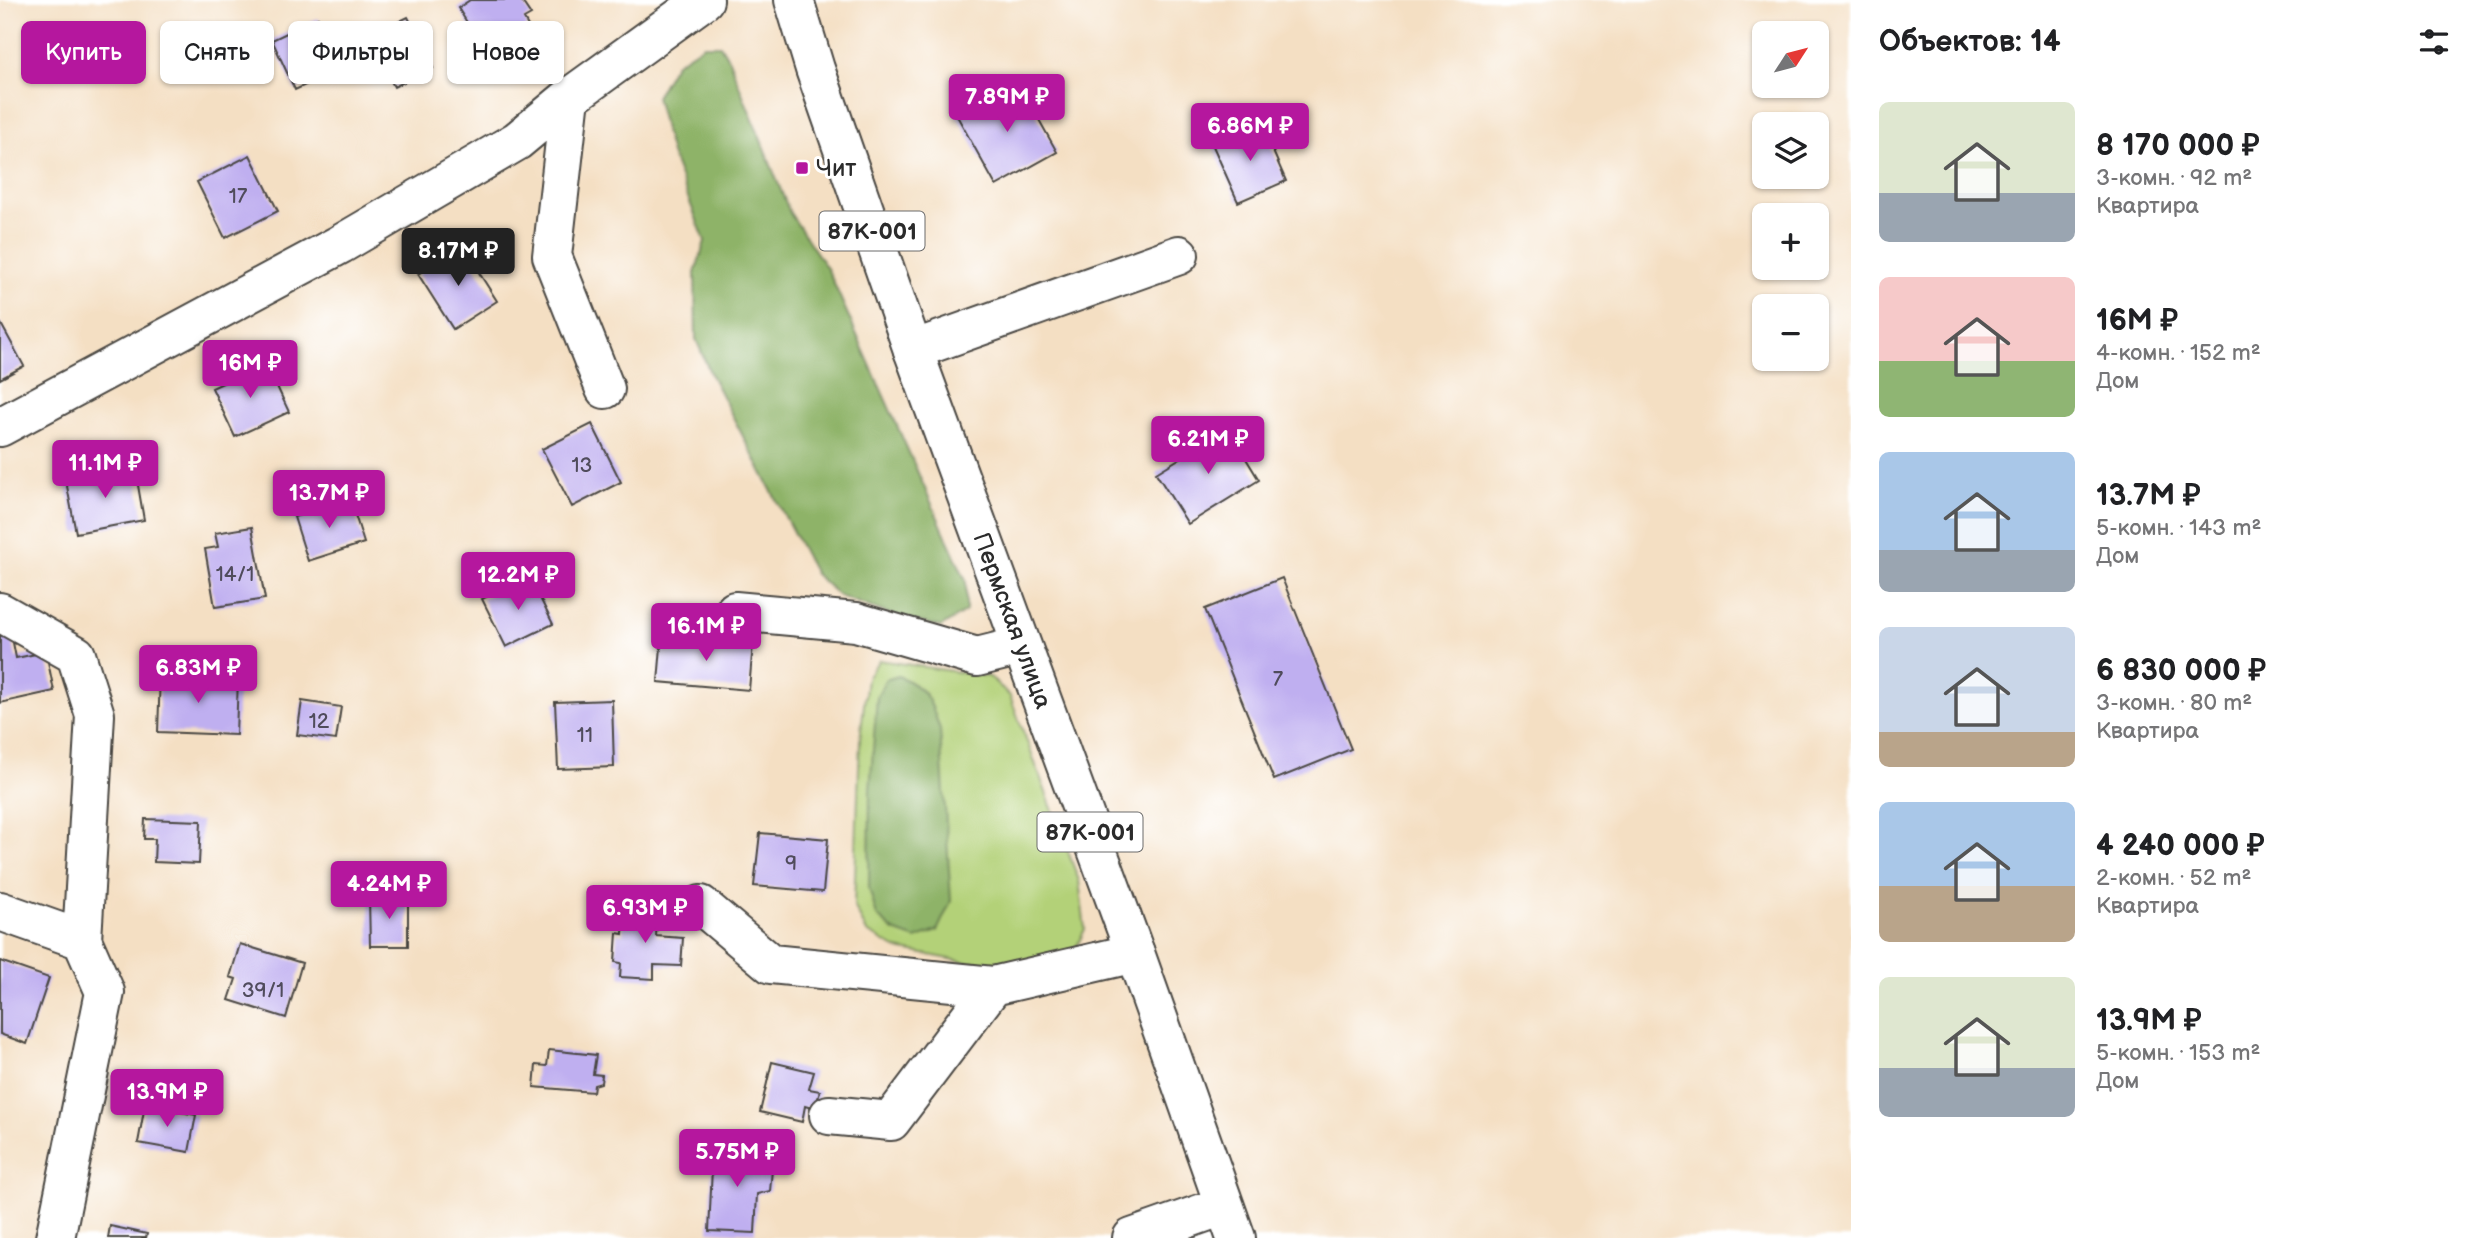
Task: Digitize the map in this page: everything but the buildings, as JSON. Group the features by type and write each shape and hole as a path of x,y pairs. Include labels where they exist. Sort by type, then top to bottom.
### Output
{"street":[{"path":"0,427 341,244 517,141 570,97 704,0"},
{"name":"Пермская улица","path":"794,0 815,69 913,350 1135,953 1229,1222"},
{"path":"570,97 552,256 605,389"},
{"path":"913,350 1179,255"},
{"path":"736,611 856,622 977,657 1021,646"},
{"path":"0,612 76,655 95,715 82,940 105,992 55,1238"},
{"path":"701,905 771,964 993,986 1135,953"},
{"path":"0,911 82,940"},
{"path":"829,1115 891,1121 993,986"},
{"path":"1132,1238 1229,1222"}],"green space":[{"path":"704,45 720,45 729,60 790,213 828,270 966,581 966,611 941,627 898,617 839,596 815,574 711,375 696,339 695,273 705,241 671,154 656,97 675,64"},
{"path":"879,660 990,677 1010,696 1079,881 1085,929 1076,948 1019,965 966,962 897,949 867,932 854,906 860,740 867,678"},
{"path":"898,676 922,691 934,711 940,730 951,901 937,931 916,939 894,931 877,916 869,888 870,790 877,697 885,680"}],"place":[{"name":"Чит","path":"802,168"}]}
